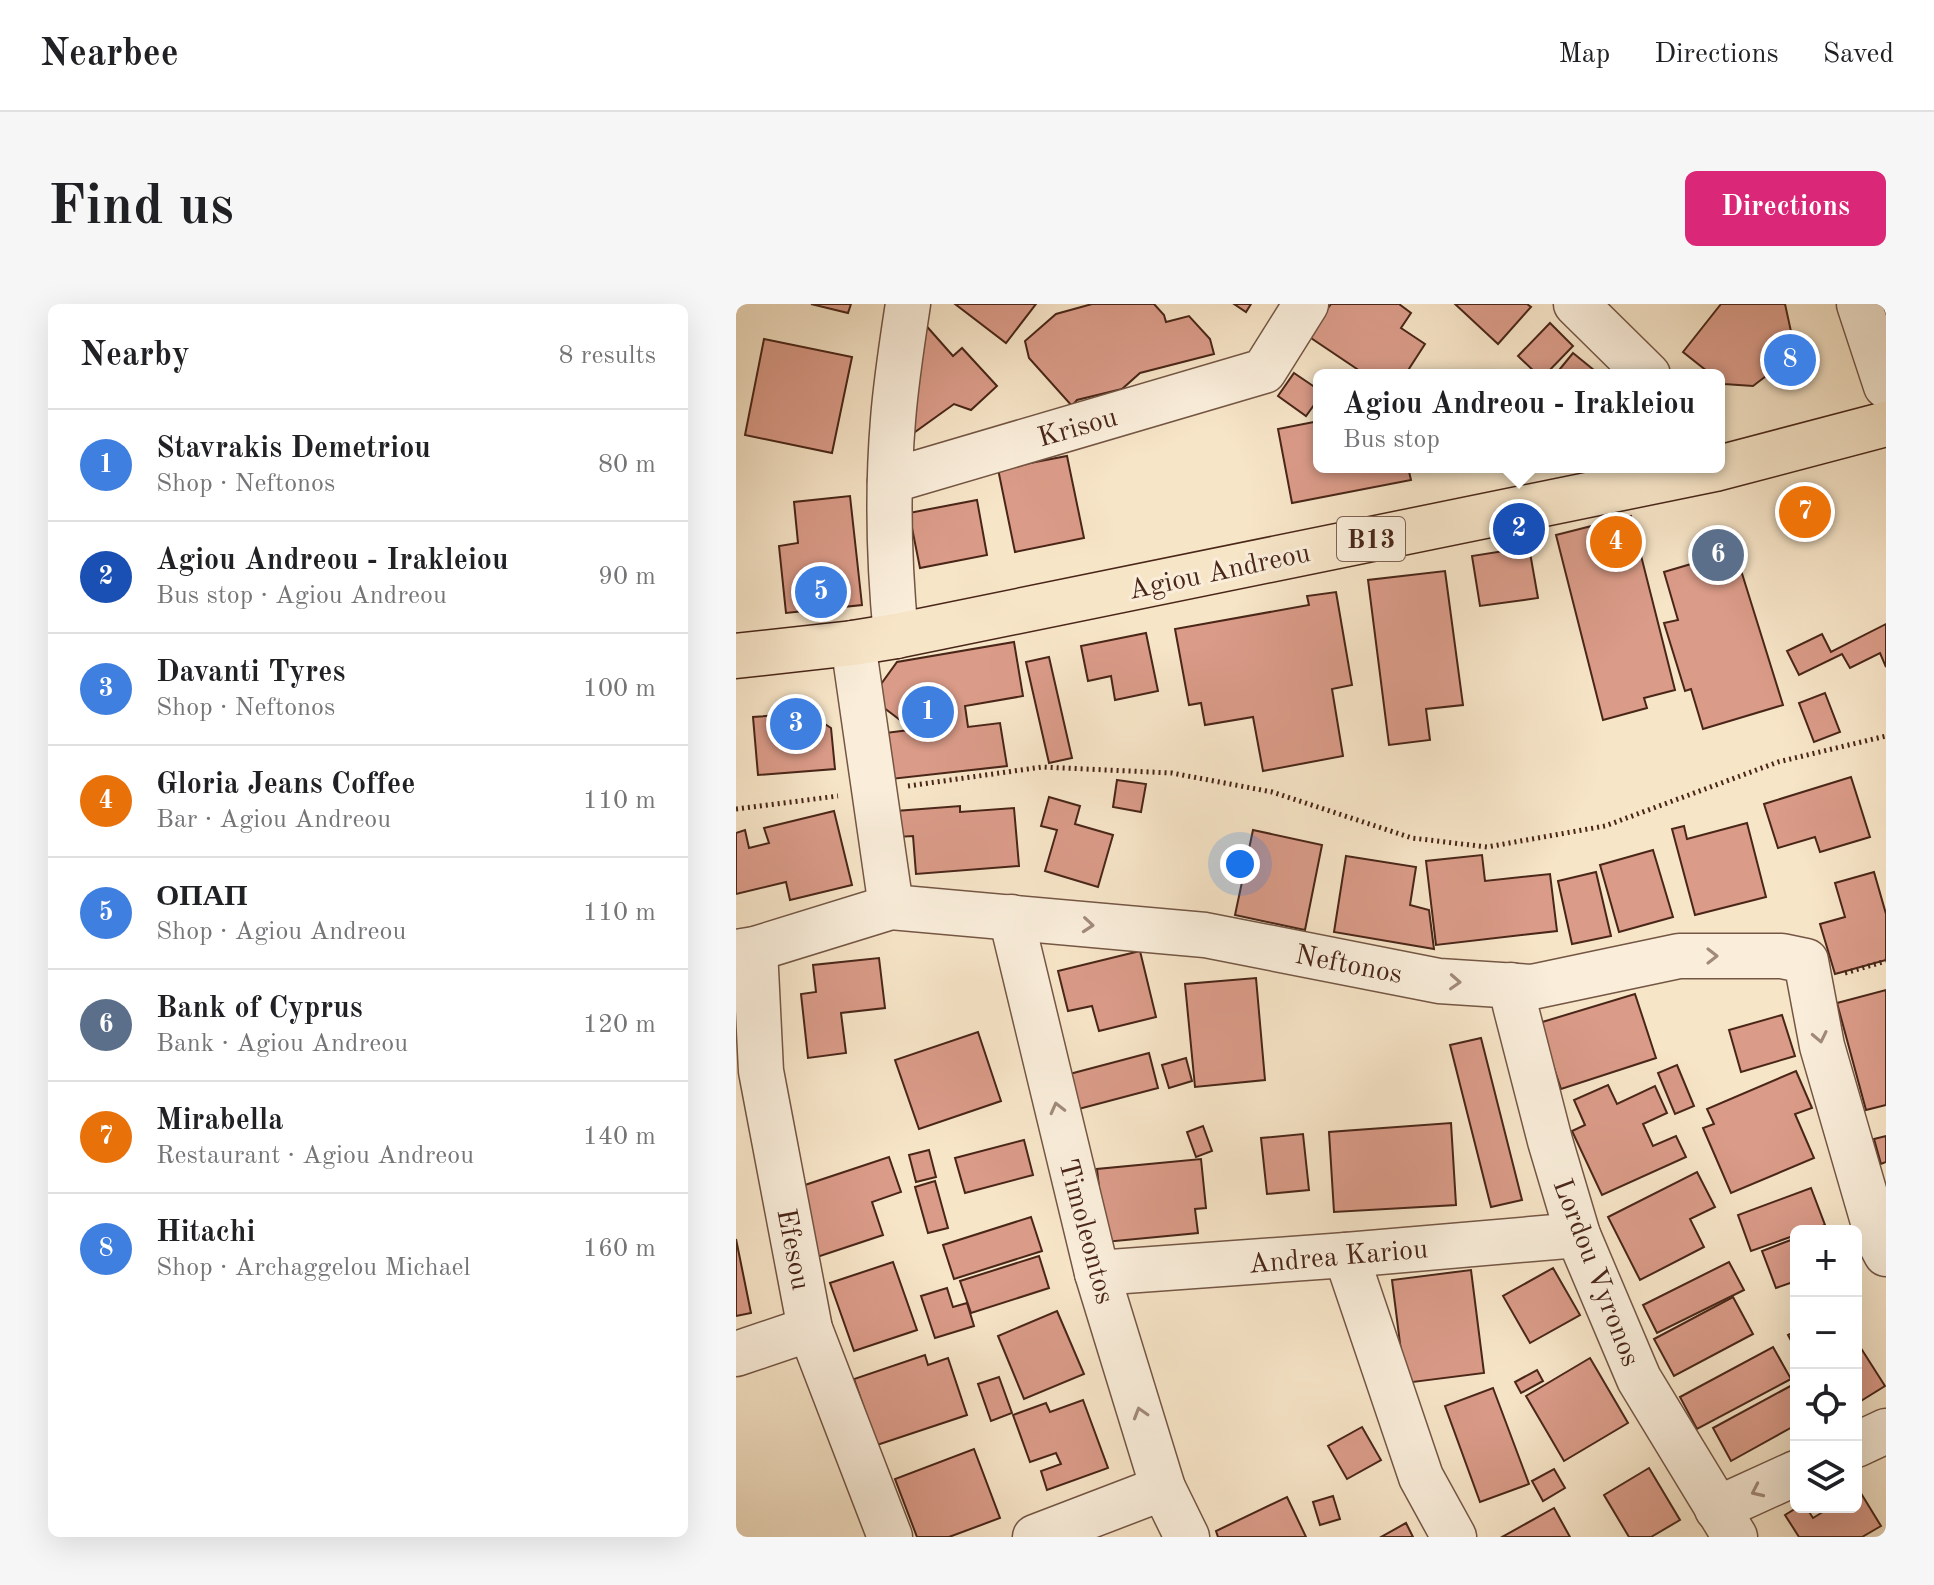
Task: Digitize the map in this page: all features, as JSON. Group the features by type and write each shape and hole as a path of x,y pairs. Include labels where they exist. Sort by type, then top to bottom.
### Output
{"main road":[{"name":"Agiou Andreou","path":"1725,465 1886,424"},
{"name":"Agiou Andreou","path":"736,656 896,636 1690,473"}],"street":[{"path":"896,636 890,568 890,481 893,419 908,304"},
{"name":"Krisou","path":"890,481 1264,371 1306,304"},
{"path":"1576,304 1642,369"},
{"path":"1859,304 1886,386"},
{"path":"853,643 891,907"},
{"name":"Neftonos","path":"746,950 891,907 1205,935 1439,981 1532,987 1679,956 1782,956 1806,961 1822,1046 1878,1239 1886,1254"},
{"name":"Timoleontos","path":"1011,917 1097,1273 1163,1488 1187,1537"},
{"name":"Efesou","path":"746,950 748,1074 810,1329 890,1537"},
{"name":"Lordou Vyronos","path":"1511,985 1550,1141 1578,1235 1639,1379 1726,1523"},
{"name":"Andrea Kariou","path":"1097,1273 1578,1235"},
{"path":"1346,1255 1421,1477 1454,1537"},
{"path":"736,1354 810,1329"},
{"path":"1862,1442 1886,1431"},
{"path":"1726,1523 1790,1477"},
{"path":"1035,1537 1163,1488"}],"path":[{"path":"736,809 1042,767 1172,773 1272,792 1412,838 1487,847 1605,826 1778,762 1886,736"}],"building":[{"path":"811,304 851,304 848,313"},
{"path":"955,304 1036,304 1006,343"},
{"path":"1092,304 1154,304 1166,322 1189,316 1210,339 1214,354 1140,373 1122,389 1077,400 1072,406 1029,358 1025,341 1056,314"},
{"path":"1234,304 1251,304 1246,312"},
{"path":"1331,304 1399,304 1411,313 1401,328 1425,344 1409,369 1357,369 1308,336"},
{"path":"1455,304 1527,304 1531,307 1498,344"},
{"path":"1721,304 1785,304 1792,336 1787,360 1753,386 1725,384 1725,369 1704,369 1683,352"},
{"path":"922,321 953,356 962,348 997,386 971,410 954,404 915,432 900,420"},
{"path":"1550,323 1573,346 1551,369 1532,369 1518,356"},
{"path":"764,339 852,357 832,453 745,435"},
{"path":"1573,353 1593,369 1560,369"},
{"path":"1294,373 1313,386 1313,406 1306,416 1278,396"},
{"path":"1313,422 1313,473 1409,473 1411,480 1292,503 1278,429"},
{"path":"1067,456 1084,538 1015,552 998,469"},
{"path":"850,496 862,605 786,613 779,546 798,543 794,502"},
{"path":"977,500 987,555 920,568 909,513"},
{"path":"1631,516 1675,690 1644,698 1647,708 1603,720 1556,535"},
{"path":"1529,547 1538,598 1480,606 1472,556"},
{"path":"1735,551 1783,705 1703,729 1691,689 1685,691 1664,623 1678,620 1664,572"},
{"path":"1445,571 1463,705 1426,709 1430,740 1389,745 1368,580"},
{"path":"1336,592 1352,685 1332,689 1343,756 1263,771 1253,717 1205,725 1201,703 1189,705 1175,629 1309,605 1307,596"},
{"path":"1886,624 1886,667 1880,653 1850,668 1842,654 1799,675 1787,651 1822,634 1831,652"},
{"path":"1146,633 1158,691 1115,700 1111,676 1088,681 1081,646"},
{"path":"1014,642 1023,696 965,706 968,727 1000,723 1007,766 882,780 877,734 925,728 926,718 904,723 871,698 897,662"},
{"path":"1049,657 1072,758 1049,763 1026,662"},
{"path":"1825,693 1840,732 1814,742 1799,703"},
{"path":"808,713 831,728 835,769 758,775 753,717"},
{"path":"1851,777 1870,837 1820,852 1815,837 1778,848 1764,804"},
{"path":"1117,780 1146,784 1141,812 1113,807"},
{"path":"1049,797 1080,806 1075,824 1113,835 1098,887 1045,871 1057,830 1041,826"},
{"path":"960,806 960,812 1014,808 1019,866 916,874 913,836 897,837 896,811"},
{"path":"834,811 852,885 790,900 786,882 736,894 736,833 745,830 749,848 769,843 764,828"},
{"path":"1747,823 1766,897 1695,915 1672,829 1684,826 1687,839"},
{"path":"1253,830 1322,845 1305,930 1235,915"},
{"path":"1653,850 1673,917 1619,932 1600,865"},
{"path":"1482,855 1485,881 1550,874 1557,931 1436,945 1426,861"},
{"path":"1346,856 1416,867 1410,905 1429,910 1434,949 1334,932"},
{"path":"1596,872 1611,936 1572,944 1558,881"},
{"path":"1874,872 1886,914 1886,960 1835,974 1820,924 1845,917 1835,883"},
{"path":"1140,951 1156,1017 1099,1031 1092,1006 1068,1011 1058,971"},
{"path":"879,958 885,1008 841,1013 846,1053 808,1058 801,994 816,992 813,965"},
{"path":"1256,978 1265,1080 1195,1087 1185,984"},
{"path":"1886,990 1886,1105 1866,1110 1837,1003"},
{"path":"1635,994 1656,1058 1561,1089 1539,1023"},
{"path":"1782,1015 1795,1056 1741,1072 1729,1030"},
{"path":"978,1032 1001,1101 919,1129 895,1060"},
{"path":"1481,1038 1522,1200 1491,1207 1450,1045"},
{"path":"1149,1053 1158,1088 1071,1111 1062,1076"},
{"path":"1186,1058 1192,1081 1169,1088 1162,1065"},
{"path":"1677,1065 1694,1106 1675,1114 1658,1073"},
{"path":"1796,1071 1812,1108 1795,1114 1814,1158 1731,1193 1703,1128 1714,1124 1707,1109"},
{"path":"1608,1085 1617,1104 1655,1086 1667,1113 1643,1124 1653,1146 1676,1136 1686,1157 1602,1195 1572,1131 1585,1125 1574,1100"},
{"path":"1451,1123 1456,1205 1334,1212 1329,1132"},
{"path":"1203,1126 1212,1151 1196,1157 1187,1132"},
{"path":"1303,1134 1309,1190 1267,1194 1261,1138"},
{"path":"1886,1136 1886,1162 1881,1164 1874,1139"},
{"path":"1024,1140 1033,1175 965,1193 955,1158"},
{"path":"929,1150 936,1177 916,1182 909,1155"},
{"path":"889,1157 901,1192 872,1202 883,1235 817,1257 793,1189"},
{"path":"1201,1159 1206,1208 1195,1209 1198,1233 1105,1242 1097,1169"},
{"path":"1697,1172 1715,1207 1690,1219 1704,1247 1640,1280 1608,1217"},
{"path":"935,1181 948,1228 928,1233 915,1187"},
{"path":"1811,1188 1825,1225 1790,1225 1790,1237 1751,1251 1738,1215"},
{"path":"1031,1217 1042,1251 954,1279 943,1245"},
{"path":"736,1239 751,1313 736,1316"},
{"path":"1790,1240 1790,1283 1776,1288 1762,1251"},
{"path":"1039,1256 1049,1288 971,1313 960,1281"},
{"path":"893,1262 917,1330 854,1351 830,1283"},
{"path":"1729,1262 1744,1290 1657,1333 1643,1305"},
{"path":"1553,1268 1580,1315 1530,1343 1503,1296"},
{"path":"1471,1270 1484,1373 1405,1383 1392,1280"},
{"path":"947,1288 953,1307 967,1303 974,1326 935,1338 921,1296"},
{"path":"1733,1297 1753,1334 1674,1376 1654,1339"},
{"path":"1057,1311 1084,1374 1024,1399 998,1336"},
{"path":"1773,1347 1790,1377 1697,1429 1680,1397"},
{"path":"1862,1350 1885,1386 1862,1400"},
{"path":"925,1355 928,1365 948,1358 967,1415 877,1445 854,1379"},
{"path":"1590,1358 1628,1423 1564,1461 1526,1396"},
{"path":"1537,1370 1543,1381 1521,1393 1515,1382"},
{"path":"999,1377 1012,1413 991,1421 978,1384"},
{"path":"1790,1386 1790,1428 1731,1461 1713,1428"},
{"path":"1493,1388 1529,1484 1480,1502 1445,1406"},
{"path":"1083,1400 1108,1468 1047,1490 1041,1471 1061,1464 1056,1453 1030,1462 1013,1415 1046,1403 1050,1412"},
{"path":"1362,1427 1381,1460 1347,1479 1328,1446"},
{"path":"974,1449 1000,1518 949,1537 917,1537 895,1479"},
{"path":"1649,1468 1680,1520 1651,1537 1629,1537 1604,1495"},
{"path":"1554,1469 1565,1488 1543,1501 1532,1481"},
{"path":"1862,1495 1881,1526 1862,1537 1799,1537 1785,1515 1790,1512 1810,1513 1813,1518 1821,1513 1862,1513"},
{"path":"1333,1496 1340,1519 1320,1525 1313,1502"},
{"path":"1287,1497 1306,1537 1218,1537 1216,1531"},
{"path":"1554,1508 1570,1537 1502,1537"},
{"path":"1406,1523 1413,1537 1381,1537"}],"place":[{"name":"Hitachi","path":"1790,360"},
{"name":"Mirabella","path":"1805,512"},
{"name":"Agiou Andreou - Irakleiou","path":"1519,529"},
{"name":"Gloria Jeans Coffee","path":"1616,542"},
{"name":"Bank of Cyprus","path":"1718,555"},
{"name":"ΟΠΑΠ","path":"821,592"},
{"name":"Stavrakis Demetriou","path":"928,712"},
{"name":"Davanti Tyres","path":"796,724"}]}
